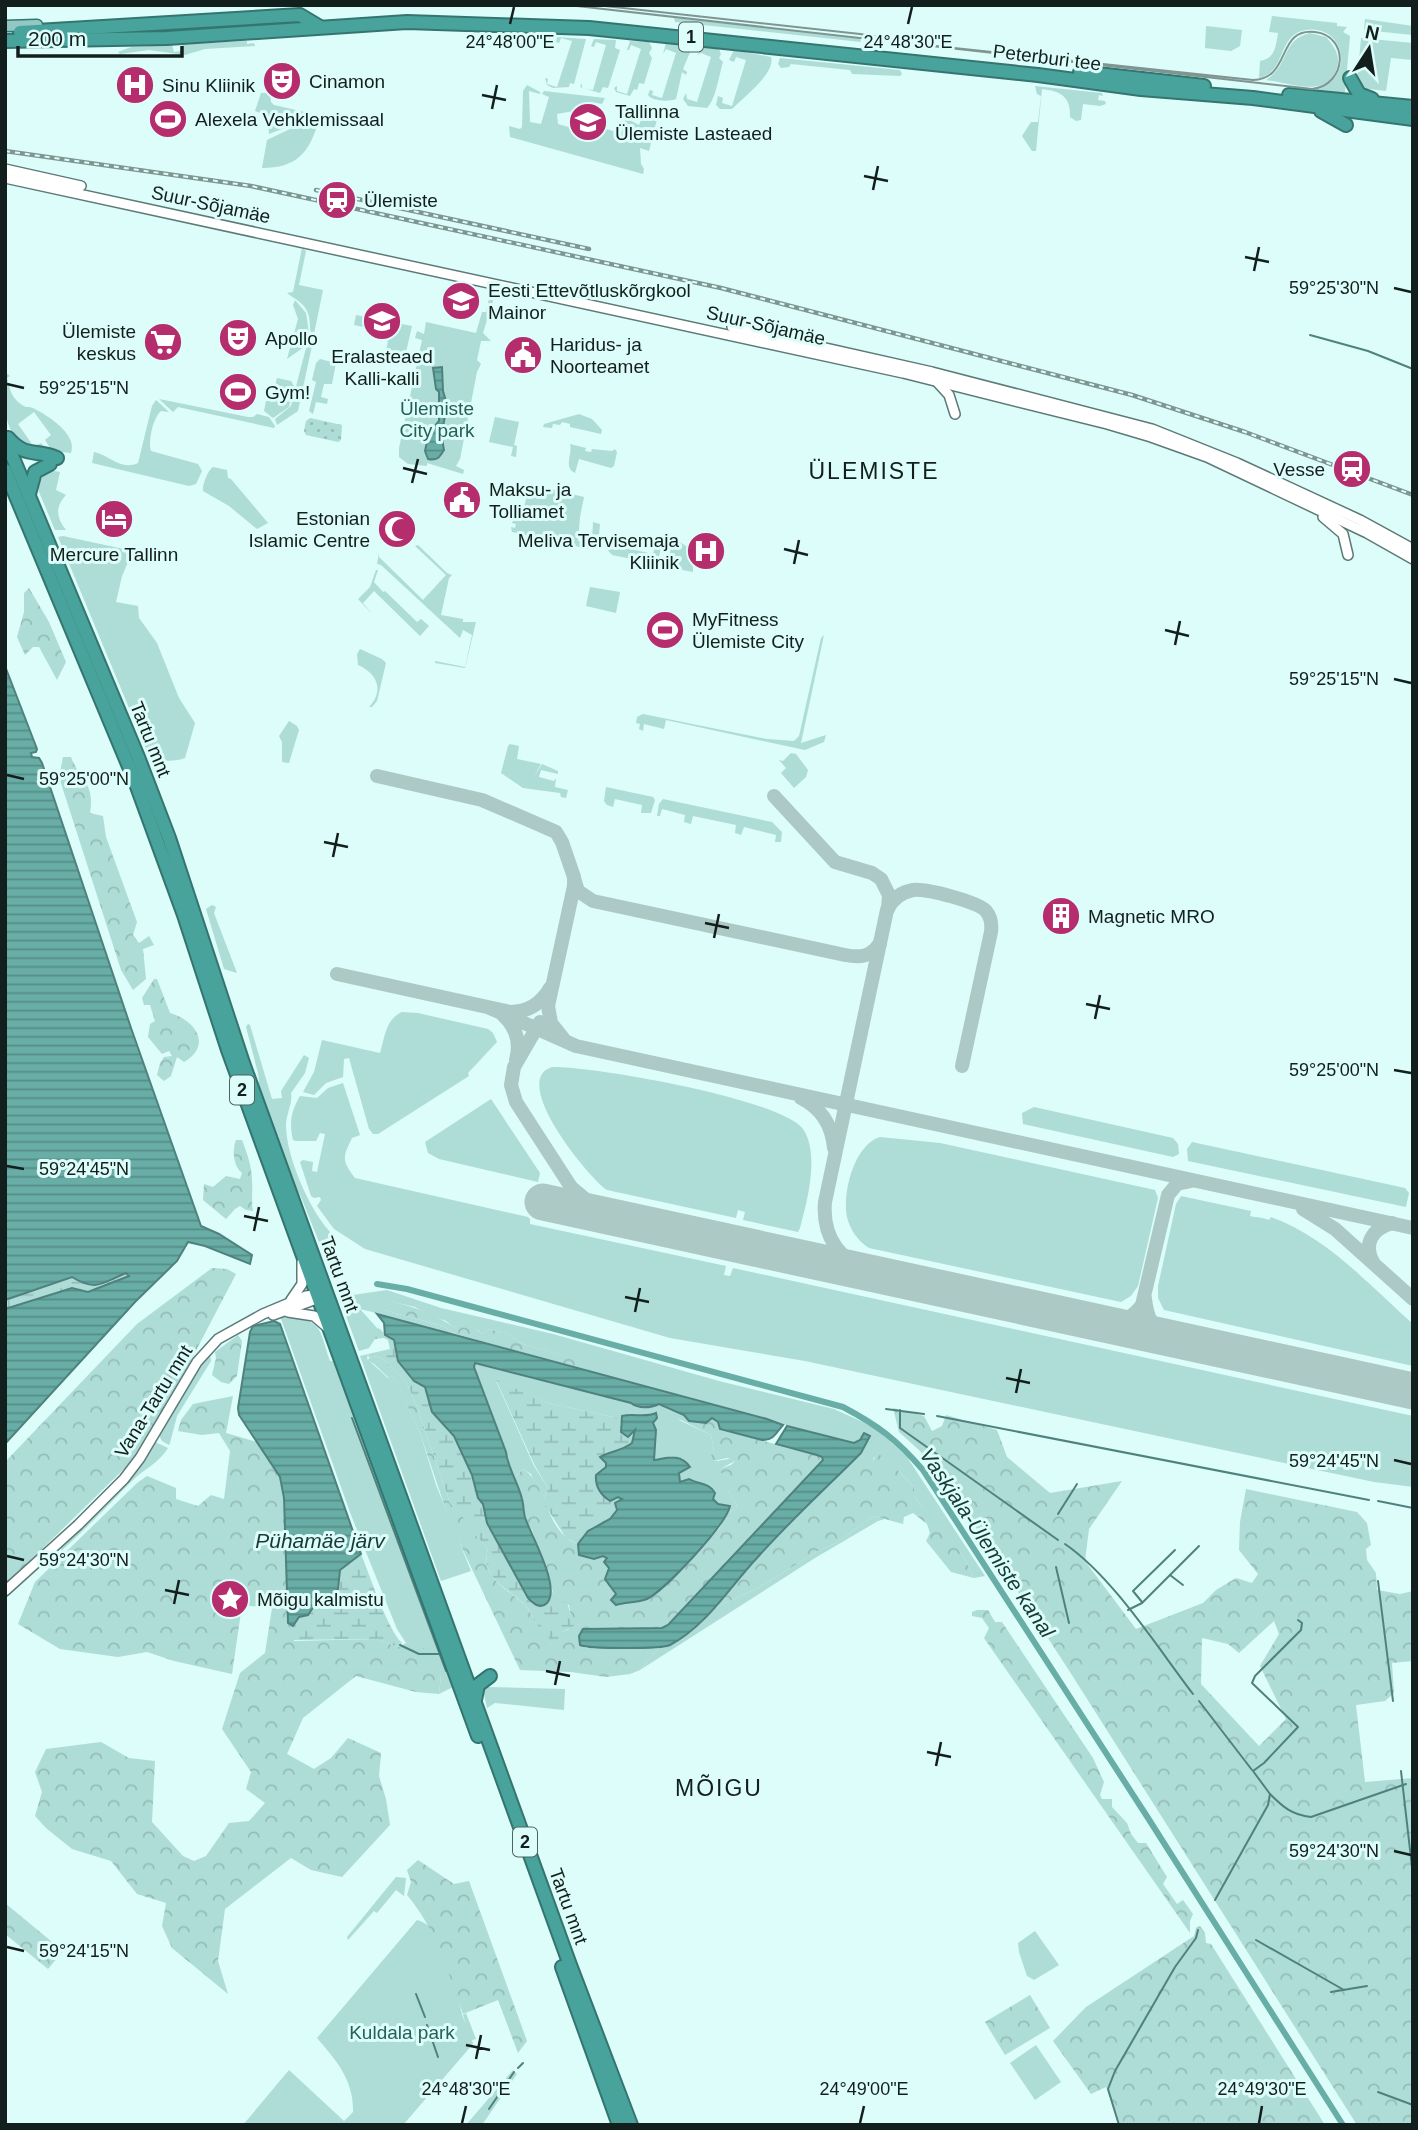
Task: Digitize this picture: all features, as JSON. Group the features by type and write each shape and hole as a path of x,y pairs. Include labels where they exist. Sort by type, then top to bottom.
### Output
{"highway":[{"path":"118,32 267,23 296,15"},
{"path":"5,33 296,15 321,27"},
{"name":"Peterburi tee","path":"5,41 167,38 432,22 578,27 900,60 1413,119"},
{"name":"1","path":"5,47 88,40"},
{"name":"Peterburi tee","path":"900,60 914,54 1406,106"},
{"path":"1350,78 1355,89 1364,97 1406,106"},
{"path":"1308,105 1346,125"},
{"path":"5,437 19,450 53,461 35,472 29,495"},
{"name":"Tartu mnt","path":"5,437 9,469 141,796 228,1050 320,1295 328,1328 505,1806 619,2125"},
{"name":"Tartu mnt","path":"9,469 29,495 161,817 187,888 320,1295 631,2125"},
{"path":"475,1704 477,1687 489,1676"}],"main road":[{"path":"5,26 90,27"},
{"name":"Suur-Sõjamäe","path":"5,169 83,191"},
{"name":"Suur-Sõjamäe","path":"5,178 83,191 932,372 1107,415 1152,429 1237,463 1360,520 1413,550"},
{"name":"Suur-Sõjamäe","path":"731,331 1152,437 1207,457 1367,533 1413,559"},
{"path":"937,382 948,393 955,414"},
{"path":"1314,508 1343,534 1348,555"},
{"path":"302,1253 302,1284 285,1308 314,1315 328,1328"},
{"name":"Vana-Tartu mnt","path":"5,1591 124,1479 140,1458 201,1356 218,1339 244,1324 320,1295"}],"green space":[{"path":"1272,16 1337,23 1337,26 1347,27 1343,32 1350,36 1345,92 1340,94 1312,91 1327,85 1336,76 1341,65 1337,44 1330,35 1319,30 1306,30 1290,38 1274,69 1259,78 1260,61 1272,55 1276,43 1278,33 1269,32"},
{"path":"674,18 857,38 861,42 675,22"},
{"path":"1365,19 1413,26 1413,35 1364,30"},
{"path":"1206,26 1242,30 1240,46 1231,51 1205,48"},
{"path":"1310,33 1326,37 1336,51 1338,64 1332,78 1325,83 1307,87 1266,80 1274,74 1294,41"},
{"path":"557,37 586,39 574,84 570,83 569,87 553,88 547,85 545,78 548,79 547,84 557,87 572,41 561,38 559,43 556,42"},
{"path":"1361,38 1413,43 1413,60 1391,58 1386,91 1361,88 1357,82"},
{"path":"594,39 616,40 615,48 620,50 608,88 603,87 600,93 585,89 593,90 606,45 596,42 594,47 591,46"},
{"path":"247,41 247,44 254,43 255,46 205,49 185,55 149,50 120,54 118,52 131,47 172,45 174,52 181,51 183,44"},
{"path":"630,41 649,42 652,58 644,84 639,83 637,90 634,89 630,96 616,92 614,88 617,86 617,91 627,94 641,49 631,45 627,50"},
{"path":"666,43 688,46 691,50 683,69 687,72 686,75 682,72 676,99 665,101 653,99 648,95 650,90 653,91 652,95 662,98 676,53 666,49 663,54"},
{"path":"690,46 719,49 721,54 719,58 723,62 717,86 707,108 688,106 683,99 686,93 687,99 697,102 711,57 701,53 698,55 699,52 692,50"},
{"path":"734,50 771,57 771,63 764,77 732,109 720,109 716,105 718,96 723,98 722,103 732,106 746,60 736,57 734,62 729,60"},
{"path":"780,58 900,70 902,74 852,74 850,70 791,64 781,68 778,64"},
{"path":"527,85 540,92 529,91 530,122 541,124 549,97 542,94 544,91 605,98 602,104 591,102 579,110 557,114 558,124 572,128 585,126 584,130 587,131 591,125 621,133 626,118 639,125 645,109 656,114 659,111 649,151 640,148 643,174 510,137 509,126 520,129 522,127 523,91"},
{"path":"1035,86 1102,93 1103,96 1099,95 1098,100 1105,101 1106,104 1083,104 1081,120 1076,121 1070,117 1069,104 1064,96 1042,89 1036,151 1032,151 1022,136 1031,122 1038,122 1041,96 1037,94"},
{"path":"261,93 270,93 274,105 318,115 269,134 268,116 255,111"},
{"path":"315,120 318,123 314,134 299,157 284,165 262,168 267,140"},
{"path":"302,248 306,251 299,285 323,290 313,339 305,308 287,293 293,292"},
{"name":"Ülemiste City park","path":"490,294 494,295 491,312 493,317 487,320 483,333 491,341 481,341 477,360 481,364 477,372 460,459 456,466 464,470 463,474 427,463 427,466 408,464 399,457 399,448 422,340 415,338 417,331 424,334 426,322 476,333 482,312 486,312"},
{"path":"295,300 306,313 310,339 287,359 298,319 293,305"},
{"path":"356,315 412,326 404,361 386,354 389,332 354,325"},
{"path":"311,340 313,341 298,411 277,425 275,419 291,406 306,348"},
{"path":"320,359 336,363 332,384 324,384 321,397 328,399 327,404 316,402 313,414 309,411 316,382 312,380 316,363"},
{"path":"5,372 10,376 7,378 15,399 47,416 61,427 70,440 71,453 52,451 45,440 51,435 34,412 18,424 34,447 20,441 13,433 6,412"},
{"path":"277,378 291,381 294,386 289,407 273,418 264,411 266,401 271,401"},
{"path":"159,399 248,417 257,414 269,417 275,426 274,428 178,407 173,412"},
{"path":"156,400 169,412 161,411 156,419 151,435 151,451 198,464 202,471 196,484 189,486 92,463 94,452 121,464 138,463 152,406"},
{"path":"579,414 592,419 602,430 601,434 570,427 570,424 562,422 560,425 553,424 552,428 543,427 544,424"},
{"path":"495,417 519,422 514,445 517,446 516,457 511,456 513,447 489,442"},
{"path":"310,418 342,425 341,440 338,442 306,435 306,421"},
{"path":"41,443 46,449 34,447"},
{"path":"570,444 591,452 592,449 615,449 617,452 614,466 611,468 579,459 575,473 569,464"},
{"path":"213,467 227,470 228,478 268,523 257,529 229,506 203,491 203,485"},
{"path":"54,471 60,472 56,490 66,495 58,512 66,530 55,530 39,492 42,478"},
{"path":"546,488 584,497 578,541 592,541 593,522 600,524 598,547 589,549 512,532 511,527 515,528 516,524 512,523 519,508 524,508 527,495 536,496 537,492"},
{"path":"58,537 133,551 122,576 116,602 138,606 139,618 157,643 179,698 195,723 185,758 167,761 149,756"},
{"path":"674,538 686,546 693,572 668,567"},
{"path":"656,543 662,544 659,556 663,559 661,565 612,555 606,548 608,544 653,554"},
{"path":"418,545 452,575 441,615 463,619 463,622 476,622 465,668 435,661 465,667 472,635 463,630 460,638 377,564 379,553 379,557 423,600 446,575 415,546"},
{"path":"376,570 374,582 383,592 417,622 421,619 429,626 420,636 374,591 363,603 372,614 358,599 370,587"},
{"path":"590,587 620,592 616,613 586,606"},
{"path":"29,588 49,622 66,662 57,680 39,647 33,647 25,655 17,637 24,612 24,593"},
{"path":"824,635 801,743 826,735 824,742 805,750 666,720 664,729 644,724 643,731 639,729 640,724 636,723 637,717 643,714 767,739 794,741 799,736 821,638"},
{"path":"360,649 386,663 377,701 372,707 369,707 377,695 377,683 365,668 358,665 357,654"},
{"path":"289,721 299,730 289,763 282,762 282,742 279,736"},
{"path":"510,744 519,746 517,759 541,764 534,777 542,764 558,771 558,774 541,770 539,777 554,781 556,778 555,787 568,790 566,798 561,797 560,793 523,788 501,773"},
{"path":"791,753 796,754 808,770 806,777 794,788 781,773 786,768 779,760 783,761"},
{"path":"63,757 71,757 89,789 90,813 103,816 106,837 137,922 133,935 139,943 149,936 154,945 143,949 146,979 133,990 121,970 59,777"},
{"path":"606,787 653,797 655,800 651,813 641,813 642,805 615,799 613,807 607,805 604,801"},
{"path":"663,799 772,822 782,832 781,842 775,842 776,835 744,827 741,835 735,833 736,825 693,816 691,824 684,822 685,815 662,809 660,816 657,816 659,804"},
{"path":"212,905 216,907 214,913 237,973 224,969 206,909"},
{"path":"154,979 157,979 170,1013 187,1021 199,1041 193,1055 184,1062 177,1057 171,1076 164,1081 157,1075 160,1063 164,1057 172,1056 169,1051 162,1054 148,1037 150,1024 155,1021 150,1005 144,1005 142,998"},
{"path":"402,1012 418,1013 488,1029 497,1042 468,1073 469,1076 378,1134 373,1134 369,1129 349,1058 344,1059 343,1077 326,1083 314,1095 303,1092 314,1072 322,1040 380,1053 389,1024"},
{"path":"248,1024 272,1099 282,1098 281,1091 304,1055 309,1058 305,1073 291,1093 286,1125 290,1152 300,1182 314,1210 330,1232 328,1238 319,1242 292,1181 260,1091 246,1027"},
{"path":"552,1067 605,1072 685,1086 761,1107 788,1118 803,1129 811,1151 809,1192 798,1232 743,1220 745,1212 738,1210 736,1218 607,1190 569,1148 545,1108 540,1090 541,1075"},
{"path":"343,1083 360,1135 352,1138 345,1154 347,1167 355,1178 528,1217 530,1224 726,1266 724,1275 730,1276 733,1268 1413,1416 1413,1487 1374,1482 805,1361 670,1338 365,1249 334,1229 317,1206 320,1197 311,1196 300,1162 313,1162 312,1171 317,1172 325,1134 320,1133 316,1141 296,1141 293,1140 292,1134 292,1117 300,1096 317,1098 328,1088"},
{"path":"491,1099 540,1173 538,1182 439,1159 428,1153 425,1142"},
{"path":"1034,1107 1173,1138 1178,1144 1179,1154 1173,1157 1023,1124 1022,1113"},
{"path":"880,1137 940,1143 1155,1190 1158,1198 1138,1286 1131,1296 1121,1302 869,1248 858,1239 850,1226 846,1196 857,1160 871,1142"},
{"path":"236,1140 242,1140 250,1165 253,1211 240,1206 226,1219 203,1200 204,1184 213,1187 226,1176 240,1179 242,1173 234,1158"},
{"path":"1192,1142 1405,1188 1409,1193 1406,1207 1188,1161 1187,1149"},
{"path":"1181,1196 1251,1211 1250,1216 1269,1220 1271,1217 1329,1249 1413,1324 1413,1366 1164,1310 1158,1298 1158,1286 1176,1204"},
{"path":"212,1268 227,1269 236,1274 178,1385 143,1444 126,1467 5,1585 5,1462 137,1324"},
{"path":"126,1273 129,1277 88,1292 72,1288 5,1309 5,1300 72,1277 87,1285 99,1285"},
{"path":"387,1290 441,1308 553,1334 719,1381 834,1409 876,1428 907,1457 985,1576 974,1578 965,1559 937,1521 921,1506 914,1496 914,1487 899,1471 874,1457 867,1465 861,1453 870,1435 864,1433 856,1442 848,1442 582,1369 582,1362 520,1343 510,1335 489,1329 483,1334 477,1330 452,1326 415,1307 393,1302 384,1310 443,1326 456,1334 387,1319 380,1314 360,1309 377,1328 375,1339 369,1348 359,1351 339,1297"},
{"path":"393,1302 424,1311 452,1326 473,1328 483,1334 489,1329 510,1335 520,1343 583,1362 582,1369 456,1334 443,1326 384,1310 384,1304"},
{"path":"288,1315 314,1324 330,1361 333,1361 455,1686 439,1694 441,1675 418,1648 406,1643 397,1629 351,1515 280,1316"},
{"path":"377,1328 392,1337 398,1361 425,1387 432,1412 454,1436 472,1475 478,1498 483,1504 487,1523 528,1598 548,1602 552,1591 558,1602 567,1602 574,1626 562,1632 561,1645 558,1648 551,1647 548,1637 523,1603 493,1577 488,1570 488,1549 450,1503 406,1381 382,1358 369,1358 368,1354 390,1349 388,1340 375,1339"},
{"path":"238,1335 242,1341 237,1376 229,1384 221,1382 212,1375 215,1352"},
{"path":"210,1354 211,1361 177,1416 169,1445 162,1441 159,1435 199,1365"},
{"path":"368,1354 367,1359 388,1378 393,1376 397,1382 420,1433 436,1485 471,1571 441,1581 360,1356"},
{"path":"373,1356 382,1358 406,1381 450,1503 488,1549 488,1569 493,1577 528,1609 537,1625 549,1636 550,1644 569,1629 569,1605 558,1602 554,1595 532,1530 525,1519 522,1496 514,1478 523,1469 538,1486 559,1530 578,1544 579,1555 594,1559 603,1555 607,1558 611,1588 623,1604 646,1599 658,1591 719,1529 728,1513 736,1509 737,1505 728,1491 728,1476 716,1470 731,1465 736,1460 709,1459 714,1451 711,1435 677,1418 668,1409 684,1415 689,1421 712,1418 718,1422 720,1429 822,1457 823,1460 668,1625 662,1628 581,1630 585,1648 660,1647 640,1670 606,1677 571,1672 520,1670 451,1525 420,1433 397,1383 393,1376 389,1378 367,1360"},
{"path":"475,1363 637,1406 658,1404 668,1409 681,1421 711,1435 714,1451 710,1459 737,1460 718,1470 728,1476 728,1491 737,1505 736,1509 728,1513 729,1506 718,1504 713,1499 715,1493 704,1484 680,1483 679,1473 684,1459 673,1456 654,1460 655,1432 652,1415 622,1416 622,1419 548,1403 496,1381 534,1466 548,1488 543,1502 531,1474 523,1469 514,1478"},
{"path":"496,1380 548,1403 622,1419 620,1425 630,1436 632,1430 635,1430 632,1443 627,1448 603,1455 606,1467 596,1475 599,1491 622,1499 615,1503 616,1511 610,1519 591,1528 578,1544 566,1538 543,1502 548,1488 535,1466"},
{"path":"233,1396 226,1433 260,1443 280,1477 284,1498 294,1641 376,1639 398,1647 406,1643 433,1651 441,1675 439,1694 416,1692 356,1676 303,1718 287,1754 314,1769 331,1758 348,1738 381,1753 379,1776 390,1825 342,1877 311,1870 291,1858 225,1909 218,1961 228,1994 172,1948 162,1926 166,1903 137,1894 111,1861 72,1849 35,1816 42,1792 35,1772 46,1749 101,1742 129,1758 155,1761 152,1822 183,1856 194,1861 206,1856 229,1823 249,1821 265,1803 246,1789 251,1772 222,1729 240,1673 265,1653 272,1608 242,1605 232,1674 147,1652 118,1657 60,1649 18,1624 35,1582 147,1476 176,1488 176,1499 198,1506 211,1495 224,1499 230,1451 219,1433 202,1435 178,1431 181,1420 193,1404"},
{"path":"893,1408 924,1416 932,1431 942,1426 946,1415 997,1430 1007,1457 1050,1493 1122,1481 1089,1529 1085,1561 1136,1629 1203,1603 1216,1590 1236,1578 1252,1583 1258,1574 1239,1550 1240,1522 1246,1489 1357,1512 1367,1523 1371,1545 1366,1549 1367,1560 1376,1573 1377,1590 1400,1594 1413,1591 1413,1661 1392,1663 1394,1693 1385,1701 1356,1705 1365,1782 1413,1778 1413,2125 1357,2125 949,1486 920,1451 899,1432","holes":["1274,1621 1279,1634 1260,1666 1286,1719 1259,1746 1201,1684 1202,1638 1228,1644 1239,1653"]},
{"path":"155,1442 168,1448 164,1454 132,1481 61,1551 62,1544 145,1457"},
{"path":"861,1453 867,1464 873,1461 877,1453 890,1462 914,1487 914,1496 937,1520 965,1559 974,1578 951,1572 926,1541 930,1533 927,1524 913,1513 904,1517 903,1524 874,1516 836,1543 816,1552 760,1587 715,1608 756,1559"},
{"path":"874,1516 885,1519 815,1558 640,1670 660,1647 667,1647 686,1634 715,1608 760,1587 816,1552 836,1543"},
{"path":"361,1554 385,1615 402,1643 398,1647 376,1639 289,1640 288,1623 290,1626 300,1616 308,1615 314,1606 338,1589 340,1570"},
{"path":"988,1610 995,1622 1002,1622 1093,1758 1104,1782 1100,1795 1102,1799 1112,1799 1112,1807 1127,1823 1131,1834 1138,1843 1146,1843 1167,1877 1163,1884 1177,1904 1183,1900 1193,1914 1190,1933 984,1638 989,1628 982,1618 972,1616 972,1612"},
{"path":"487,1687 565,1689 564,1710 495,1703 487,1708 483,1690"},
{"path":"418,1860 454,1884 469,1881 527,2041 518,2053 498,2000 463,2014 434,1937 407,1895 411,1882 407,1870"},
{"path":"396,1877 406,1878 404,1896 396,1890 377,1913 374,1911 348,1940 347,1937"},
{"path":"5,1903 63,1951 48,1969 5,1934"},
{"name":"Kuldala park","path":"417,1920 435,1932 447,1954 455,1975 463,2017 466,2024 463,2015 466,2013 476,2039 472,2040 473,2044 403,2125 243,2125 289,2070 344,2121 353,2112 347,2080 317,2038"},
{"path":"1200,1926 1205,1933 1206,1943 1211,1944 1325,2125 1119,2125 1106,2087 1091,2094 1053,2041 1086,2007 1194,1936 1196,1928"},
{"path":"1035,1931 1059,1965 1034,1980 1027,1976 1018,1943"},
{"path":"1030,1995 1050,2028 1005,2055 985,2022"},
{"path":"1036,2045 1061,2082 1035,2100 1010,2063"},
{"path":"513,2070 517,2074 484,2122 481,2125 466,2125"}],"water":[{"path":"442,367 443,391 448,408 443,428 444,450 438,458 431,460 425,451 429,433 439,421 439,392 436,389 433,368"},
{"path":"5,666 37,749 31,753 32,757 39,758 42,763 201,1226 252,1255 250,1264 188,1242 177,1261 135,1302 5,1444 5,1309 72,1288 88,1292 129,1276 126,1273 105,1283 93,1285 72,1277 5,1300"},
{"path":"377,1314 783,1425 772,1438 762,1440 720,1429 718,1422 712,1418 706,1423 689,1421 684,1415 659,1404 637,1406 475,1363 474,1367 523,1501 525,1518 548,1575 550,1596 547,1603 539,1606 528,1598 487,1523 472,1475 454,1436 432,1412 425,1387 414,1381 398,1361 394,1340 385,1335 384,1323"},
{"name":"Pühamäe järv","path":"274,1321 280,1324 361,1554 340,1570 338,1589 314,1606 308,1615 299,1617 293,1626 288,1623 284,1498 280,1477 239,1415 238,1408 250,1332 253,1326"},
{"path":"656,1413 657,1418 653,1423 656,1430 654,1460 682,1460 690,1467 679,1473 680,1482 689,1479 707,1485 715,1493 713,1499 718,1504 730,1506 707,1541 656,1593 647,1599 616,1605 611,1600 616,1594 605,1579 609,1568 604,1562 607,1558 603,1556 594,1559 579,1555 578,1544 588,1531 610,1519 617,1510 615,1503 622,1499 607,1499 599,1490 596,1475 606,1467 600,1457 632,1443 635,1430 628,1437 621,1432 622,1416"},
{"path":"787,1426 854,1443 860,1440 864,1433 870,1436 861,1453 794,1518 706,1617 683,1637 670,1645 654,1647 610,1648 580,1645 579,1636 583,1629 662,1628 668,1625 823,1460 817,1455 776,1444"}],"waterway":[{"path":"1310,335 1368,351 1413,369"},
{"name":"Vaskjala-Ülemiste kanal","path":"377,1284 407,1289 843,1407 896,1442 923,1470 1343,2125"},
{"path":"886,1409 924,1414"},
{"path":"900,1410 900,1428 1058,1540"},
{"path":"937,1416 1369,1500"},
{"path":"352,1418 446,1671"},
{"path":"1058,1514 1077,1484"},
{"path":"1378,1501 1413,1508"},
{"path":"1065,1544 1083,1558 1117,1594 1193,1694"},
{"path":"1128,1610 1142,1603 1199,1546"},
{"path":"1142,1602 1133,1591 1175,1550"},
{"path":"1056,1567 1069,1623"},
{"path":"1170,1575 1183,1585"},
{"path":"1378,1581 1393,1701"},
{"path":"1215,1900 1268,1805 1270,1794 1253,1771 1298,1727 1252,1683 1255,1676 1301,1630 1302,1623 1298,1620"},
{"path":"400,1645 419,1654 439,1654"},
{"path":"1199,1701 1252,1770"},
{"path":"1401,1771 1413,1876"},
{"path":"1270,1794 1288,1810 1311,1817 1406,1784"},
{"path":"1119,2125 1108,2089 1115,2071 1175,1967 1196,1938 1198,1930"},
{"path":"1256,1940 1344,1990"},
{"path":"1331,1992 1367,1986"},
{"path":"416,1994 425,2017"},
{"path":"427,2025 438,2057"},
{"path":"518,2068 523,2063"},
{"path":"489,2109 514,2072"},
{"path":"1378,2092 1413,2105"}],"taxiway":[{"path":"377,776 482,800 556,832 574,877 548,1006 551,1023 563,1038"},
{"path":"774,796 835,862 872,873 881,879 889,895 888,909"},
{"path":"574,878 578,891 593,901 845,955 865,955 880,943"},
{"path":"869,1272 849,1260 835,1245 826,1225 825,1202 887,910 897,897 909,891 928,891 951,896 981,907 990,918 991,932 962,1066"},
{"path":"337,974 510,1012 533,1006 550,988"},
{"path":"490,1008 576,1046 1413,1228"},
{"path":"503,1015 516,1035 516,1060"},
{"path":"540,1022 514,1067 511,1085 516,1102 571,1187 597,1209 616,1218"},
{"path":"801,1098 824,1118 831,1132 834,1148"},
{"path":"1104,1323 1125,1319 1142,1305 1168,1195 1177,1184 1191,1181"},
{"path":"1303,1209 1335,1229 1413,1299"},
{"path":"1373,1262 1369,1249 1371,1238 1379,1229 1392,1223"},
{"path":"1145,1299 1151,1322 1168,1337"}],"runway":[{"path":"543,1202 1413,1391"}],"tram line":[{"path":"568,5 1312,89 1324,86 1332,79 1340,61 1334,42 1326,35 1315,32 1294,37 1274,71 1253,80 926,45 860,34 596,5"}],"railway":[{"path":"5,151 251,186 721,288 1132,395 1245,432 1413,495"},
{"path":"316,190 589,249"}],"place":[{"name":"Cinamon","path":"282,81"},
{"name":"Sinu Kliinik","path":"135,85"},
{"name":"Alexela Vehklemissaal","path":"168,119"},
{"name":"Tallinna Ülemiste Lasteaed","path":"588,122"},
{"name":"Ülemiste","path":"337,200"},
{"name":"Eesti Ettevõtluskõrgkool Mainor","path":"461,301"},
{"name":"Eralasteaed Kalli-kalli","path":"382,321"},
{"name":"Apollo","path":"238,338"},
{"name":"Ülemiste keskus","path":"163,342"},
{"name":"Haridus- ja Noorteamet","path":"523,355"},
{"name":"Gym!","path":"238,392"},
{"name":"Vesse","path":"1352,469"},
{"name":"Maksu- ja Tolliamet","path":"462,500"},
{"name":"Mercure Tallinn","path":"114,519"},
{"name":"Estonian Islamic Centre","path":"397,529"},
{"name":"Meliva Tervisemaja Kliinik","path":"706,551"},
{"name":"MyFitness Ülemiste City","path":"665,630"},
{"name":"Magnetic MRO","path":"1061,916"},
{"name":"Mõigu kalmistu","path":"230,1599"}],"district":[{"name":"ÜLEMISTE","path":"874,471"},
{"name":"MÕIGU","path":"719,1788"}]}
